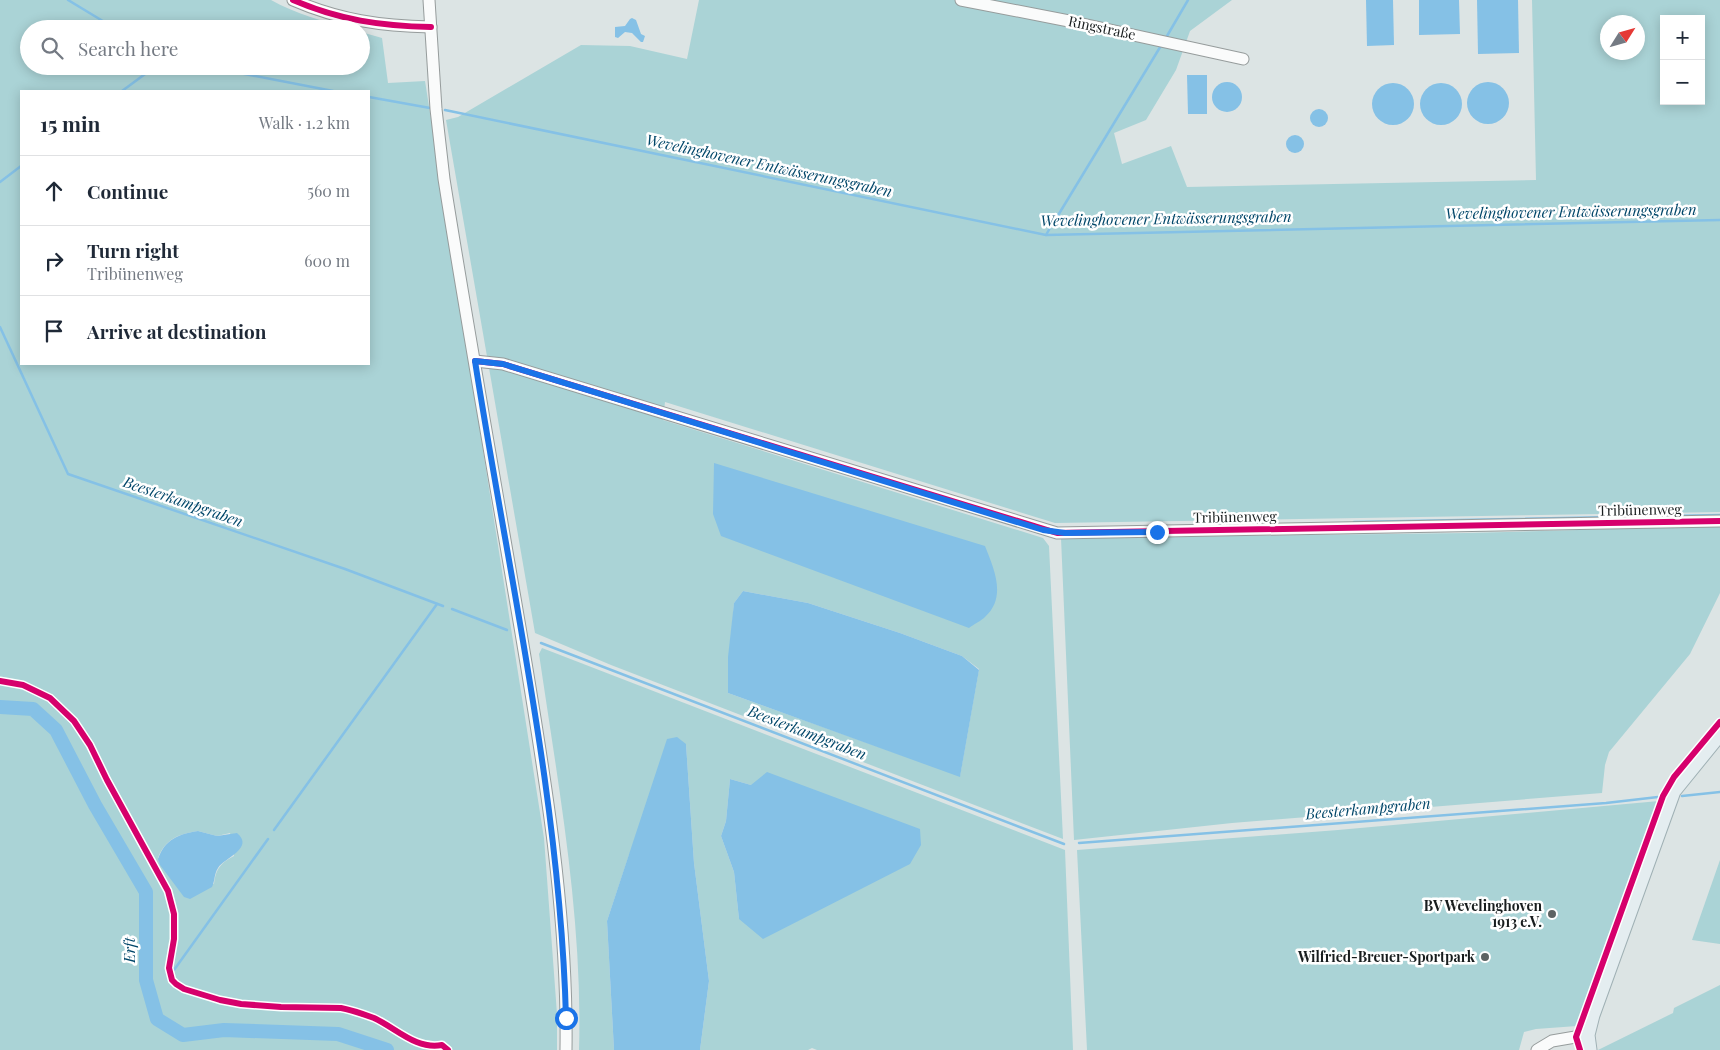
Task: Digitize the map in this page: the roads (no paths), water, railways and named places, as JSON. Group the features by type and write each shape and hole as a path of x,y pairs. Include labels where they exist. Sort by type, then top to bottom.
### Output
{"main road":[{"path":"1588,1042 1592,1015 1673,791 1720,733"}],"street":[{"path":"294,0 351,20"},
{"path":"429,0 441,155 531,692 553,840 562,935 566,1050"},
{"name":"Ringstraße","path":"961,0 1088,25 1243,59"},
{"path":"370,23 431,28"},
{"name":"Tribünenweg","path":"475,361 503,364 1057,533 1720,521"},
{"path":"1537,1050 1552,1041 1588,1042"}],"water":[{"path":"1366,0 1393,0 1394,45 1367,46"},
{"path":"1419,0 1459,0 1460,34 1419,35"},
{"path":"1477,0 1518,0 1519,53 1478,54"},
{"path":"632,18 636,20 641,34 645,36 643,42 632,33 625,32 618,38 615,37 615,27 625,26"},
{"path":"1187,75 1207,75 1207,114 1188,114"},
{"path":"1227,82 1233,83 1241,91 1241,103 1233,111 1227,112 1221,111 1213,103 1212,97 1213,91 1221,83"},
{"path":"1484,82 1492,82 1503,88 1509,103 1503,118 1492,124 1484,124 1473,118 1467,107 1467,99 1473,88"},
{"path":"1389,83 1397,83 1408,89 1414,104 1408,119 1397,125 1389,125 1378,119 1372,108 1372,100 1378,89"},
{"path":"1437,83 1445,83 1456,89 1462,104 1456,119 1445,125 1437,125 1426,119 1420,108 1420,100 1426,89"},
{"path":"1315,109 1323,109 1328,114 1326,125 1315,127 1310,122 1310,114"},
{"path":"1295,135 1301,138 1304,144 1301,150 1295,153 1289,150 1286,144 1289,138"},
{"path":"714,463 985,546 997,583 996,601 992,609 969,628 721,536 713,514"},
{"path":"743,591 808,603 900,633 962,656 979,670 960,777 728,693 728,657 734,603"},
{"path":"677,737 686,744 694,863 709,981 700,1050 614,1050 607,921 667,739"},
{"path":"767,772 920,829 921,845 910,864 763,939 739,919 734,872 721,836 726,821 730,779 751,785"},
{"path":"198,831 217,836 237,833 242,838 242,843 240,848 218,868 212,887 190,899 184,897 160,865 158,859 169,842 179,836"}],"waterway":[{"path":"68,0 101,20"},
{"path":"1167,36 1188,0"},
{"path":"1054,222 1162,44"},
{"name":"Wevelinghovener Entwässerungsgraben","path":"123,90 144,75"},
{"name":"Wevelinghovener Entwässerungsgraben","path":"250,75 328,90"},
{"name":"Wevelinghovener Entwässerungsgraben","path":"370,97 430,108"},
{"name":"Wevelinghovener Entwässerungsgraben","path":"445,110 1046,235 1720,220"},
{"name":"Wevelinghovener Entwässerungsgraben","path":"0,182 20,167"},
{"name":"Wevelinghovener Entwässerungsgraben","path":"1046,235 1050,228"},
{"name":"Beesterkampgraben","path":"0,327 68,474 345,569 443,606"},
{"path":"1354,522 1720,515"},
{"path":"274,830 437,604"},
{"name":"Beesterkampgraben","path":"452,609 507,630"},
{"name":"Beesterkampgraben","path":"541,643 1064,844"},
{"name":"Erft","path":"0,707 33,709 56,730 95,805 146,892 146,980 157,1019 183,1035 224,1030 338,1034 387,1050"},
{"name":"Beesterkampgraben","path":"1682,796 1720,792"},
{"name":"Beesterkampgraben","path":"1079,843 1606,803 1658,797"},
{"path":"174,970 268,839"}],"place":[{"name":"BV Wevelinghoven 1913 e.V.","path":"1552,914"},
{"name":"Wilfried-Breuer-Sportpark","path":"1485,957"}]}
